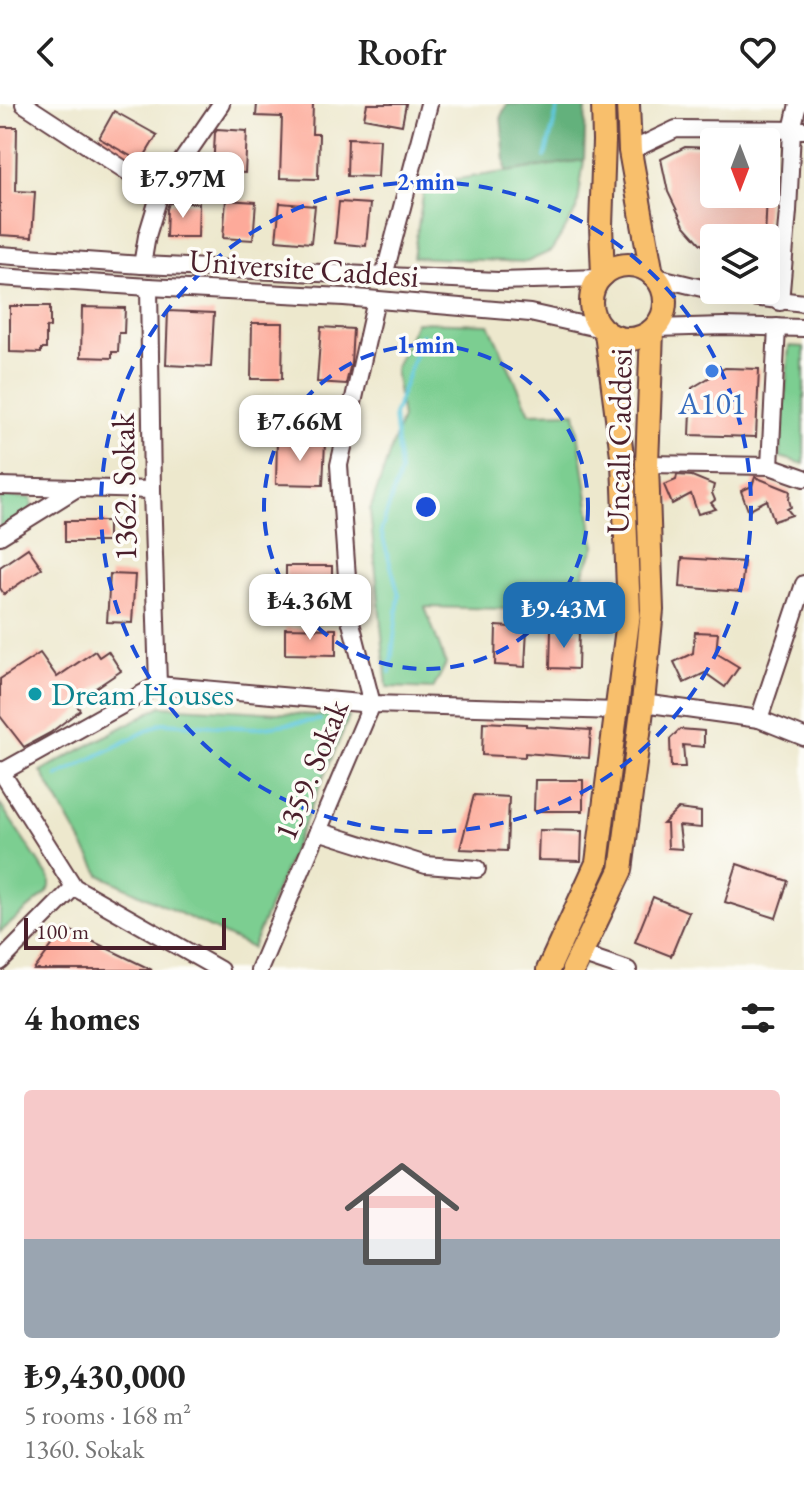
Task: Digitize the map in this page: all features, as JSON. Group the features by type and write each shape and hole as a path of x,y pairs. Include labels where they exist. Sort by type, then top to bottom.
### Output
{"main road":[{"path":"602,276 603,104"},
{"path":"628,104 630,151 654,276"},
{"path":"633,265 654,276 666,298 661,322 654,330 642,338 629,340 617,338 597,324 592,313 593,288 609,270 633,265"},
{"name":"Uncalı Caddesi","path":"577,962 621,870 643,703 652,610 647,464 654,330"},
{"name":"Uncalı Caddesi","path":"548,970 597,863 629,613 623,463 604,331"}],"street":[{"path":"24,104 160,193"},
{"path":"142,265 160,193 221,104"},
{"path":"384,276 429,104"},
{"path":"798,104 780,302 804,303"},
{"path":"630,151 676,129 798,130"},
{"name":"Universite Caddesi","path":"0,255 142,265 498,281 602,276"},
{"path":"654,276 700,287"},
{"name":"Universite Caddesi","path":"0,277 376,300 530,313 604,331"},
{"name":"1362. Sokak","path":"149,287 158,685"},
{"name":"1359. Sokak","path":"259,970 372,704 350,619 339,465 376,300"},
{"path":"654,330 724,326 804,328"},
{"path":"770,466 777,327"},
{"path":"647,464 770,466 804,478"},
{"path":"0,486 152,490"},
{"path":"0,536 78,487"},
{"path":"759,719 804,584"},
{"path":"220,970 74,887 1,771 158,685 372,704 618,711"},
{"path":"643,703 759,719 804,737"},
{"path":"318,831 426,865 477,869"},
{"path":"0,962 74,887"},
{"path":"577,962 628,970"}],"green space":[{"path":"507,104 586,104 584,160 506,172 501,116"},
{"path":"584,160 577,210 551,251 527,262 413,257 425,184"},
{"path":"416,322 489,324 530,413 575,412 595,546 575,593 525,583 507,609 425,607 446,664 433,689 387,687 370,510 402,418 395,369"},
{"path":"789,346 804,347 804,464 780,457"},
{"path":"0,496 31,498 31,510 0,528"},
{"path":"161,706 349,717 252,948 100,875 41,771"},
{"path":"0,804 50,879 50,887 47,893 0,932"}],"building":[{"path":"257,104 313,104 312,134 319,134 318,179 280,178 282,117 256,116"},
{"path":"367,104 406,104 402,125 364,118"},
{"path":"114,111 157,135 141,162 99,138"},
{"path":"0,127 17,127 16,191 35,192 32,237 0,235"},
{"path":"217,129 247,131 245,173 213,171"},
{"path":"348,138 380,139 378,177 347,176"},
{"path":"685,147 700,148 700,208 766,208 766,224 700,224 700,243 684,225 668,192 661,159"},
{"path":"226,200 256,202 253,240 223,238"},
{"path":"339,202 370,204 366,246 335,243"},
{"path":"169,203 199,203 198,237 166,237"},
{"path":"280,203 315,206 311,243 276,240"},
{"path":"10,306 50,306 46,349 41,349 41,353 10,352"},
{"path":"82,307 125,308 124,333 119,333 118,352 112,352 112,358 81,357"},
{"path":"168,311 214,313 211,367 166,365"},
{"path":"252,323 283,323 282,379 251,379"},
{"path":"321,327 353,329 346,384 317,382"},
{"path":"725,368 759,369 756,437 690,435 692,388"},
{"path":"277,440 325,442 323,485 276,484"},
{"path":"677,475 692,476 714,485 712,493 715,500 711,503 716,509 698,514 691,494 672,504 664,485 676,480"},
{"path":"755,477 790,491 791,507 787,509 792,515 774,521 767,500 748,510 741,491 752,486"},
{"path":"65,521 108,521 108,542 65,542"},
{"path":"28,548 42,568 4,594 0,588 0,567"},
{"path":"682,558 744,562 741,592 680,587"},
{"path":"286,566 332,566 332,599 286,599"},
{"path":"110,574 135,575 132,623 107,622"},
{"path":"496,626 527,628 525,667 495,665"},
{"path":"285,628 336,629 336,655 285,654"},
{"path":"551,630 579,631 578,669 550,668"},
{"path":"695,632 718,633 716,653 739,667 725,687 705,673 684,683 674,662 693,653"},
{"name":"Dream Houses","path":"95,651 99,657 108,651 121,671 75,702 80,710 50,733 24,747 0,716 0,679 40,653 57,677"},
{"path":"483,722 591,730 589,758 525,753 525,757 482,755"},
{"path":"680,729 704,731 704,747 683,745 685,767 671,767 670,739"},
{"path":"535,780 583,780 583,811 534,811"},
{"path":"474,795 509,797 507,851 460,849"},
{"path":"678,809 701,812 701,828 679,826 682,849 668,848 667,824 663,824"},
{"path":"539,830 582,831 581,861 538,860"},
{"path":"737,864 788,881 776,918 725,902"},
{"path":"653,897 689,912 671,956 635,942"},
{"path":"65,928 152,970 34,970"}],"waterway":[{"path":"545,157 559,104"},
{"path":"390,672 399,595 381,531 400,472 394,415 422,335"},
{"path":"57,776 162,723 256,728 320,720"}],"place":[{"name":"A101","path":"712,371"},
{"name":"Dream Houses","path":"35,694"}]}
